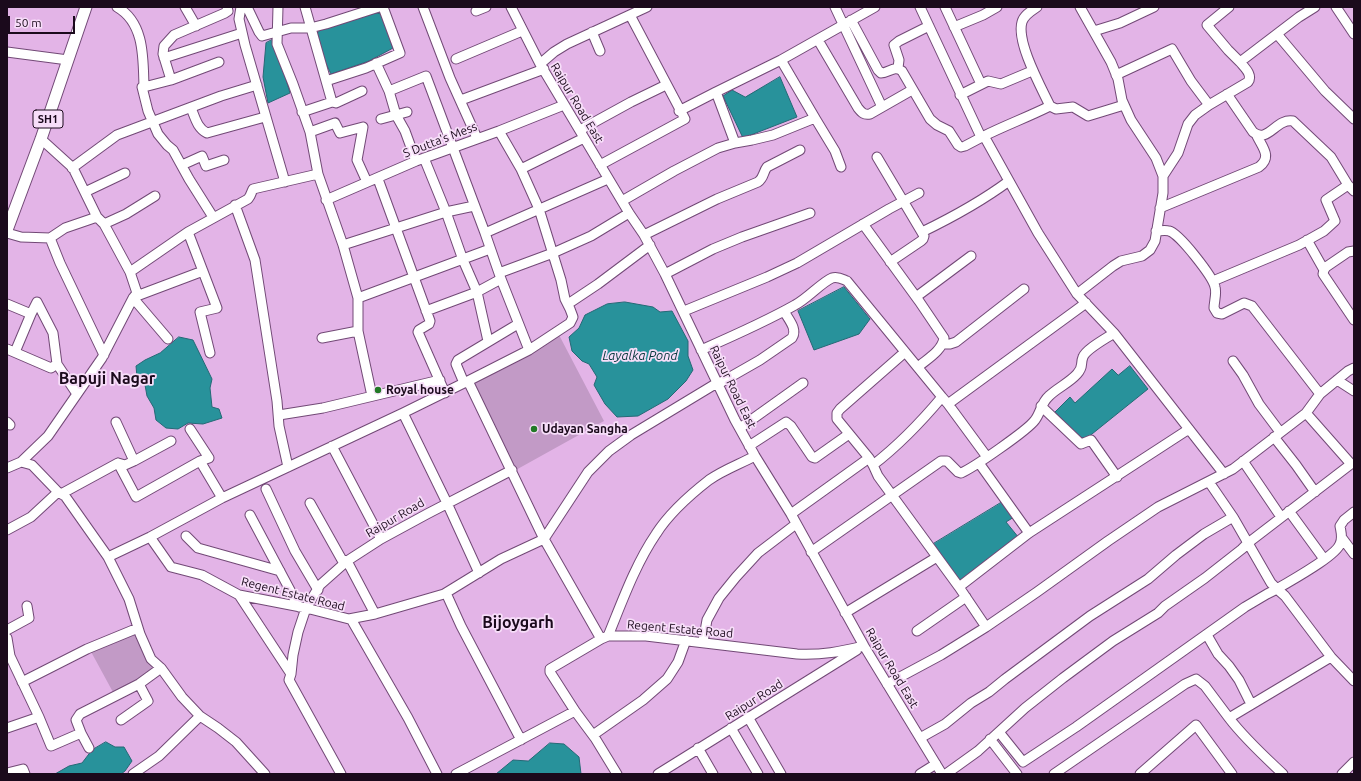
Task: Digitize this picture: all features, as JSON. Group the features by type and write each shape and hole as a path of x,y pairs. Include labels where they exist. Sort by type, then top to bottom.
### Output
{"main road":[{"name":"SH1","path":"7,232 41,139 86,7"}],"street":[{"path":"117,7 132,19 140,39 144,58 144,87 142,87 148,111 158,134 173,150 213,217"},
{"path":"185,7 196,26"},
{"path":"171,80 163,54 164,46 174,35 225,13 228,10 228,7"},
{"path":"241,7 239,19 242,33 285,182"},
{"path":"247,7 262,36 291,28 310,28 379,7"},
{"path":"278,7 277,44 310,132 318,174 358,298 358,331 372,396"},
{"path":"305,7 332,102"},
{"path":"326,81 400,53 383,7"},
{"path":"423,7 450,78 477,138"},
{"path":"476,11 486,7"},
{"name":"Raipur Road East","path":"511,7 522,31 564,105 608,179 650,245 755,456 791,514 864,646 942,774"},
{"path":"461,100 542,67 554,52 567,44 647,7"},
{"path":"835,7 881,73 898,68"},
{"path":"920,7 960,95 982,137 1010,181 1038,233 1077,294 1114,333 1224,474"},
{"path":"945,7 981,84"},
{"path":"954,27 997,7"},
{"path":"1037,7 1029,12 1022,20 1021,32 1032,71 1050,106"},
{"path":"1077,294 1121,261 1142,256 1150,250 1155,241 1163,192 1164,176 1156,158 1131,120 1124,105 1111,62 1080,7"},
{"path":"1094,31 1120,23 1154,7"},
{"path":"1164,176 1178,153 1188,124 1195,115 1248,82 1250,79 1250,74 1207,25 1229,7"},
{"path":"1240,62 1315,7"},
{"path":"1336,7 1354,34"},
{"path":"679,111 781,60 873,8"},
{"path":"600,165 685,119 679,111 630,15"},
{"path":"847,23 882,107"},
{"path":"898,68 899,60 894,45 929,26"},
{"path":"456,59 522,31"},
{"path":"592,32 600,50"},
{"path":"164,58 242,33"},
{"path":"1277,34 1325,90 1354,119"},
{"path":"818,40 862,113 866,115 870,114 912,90"},
{"path":"1116,75 1172,49 1191,81 1209,105"},
{"path":"7,52 68,60"},
{"path":"781,60 835,151 841,167"},
{"path":"144,87 171,80 219,62"},
{"path":"376,63 389,91 396,115 446,212 463,260 477,292 488,341"},
{"path":"898,68 902,71 930,119 937,125 949,131 958,145 965,146 1008,123 1018,121 1050,106 1056,108 1073,107 1088,116 1124,105"},
{"path":"960,95 988,81 1001,84 1032,71"},
{"path":"389,91 426,76 529,350"},
{"path":"72,168 117,135 257,85"},
{"path":"521,169 582,134 631,102 666,85"},
{"path":"302,112 332,102 336,103 362,91"},
{"path":"716,92 735,143"},
{"path":"1160,208 1259,167 1267,158 1258,136 1253,132 1227,94"},
{"name":"S Dutta's Mess","path":"326,200 420,160 564,105"},
{"path":"191,108 198,126 207,134 265,117"},
{"path":"381,119 407,112"},
{"path":"622,201 718,148 773,135 815,118"},
{"path":"1213,281 1308,240 1324,231 1335,221 1326,200 1351,188 1331,157 1293,121 1288,120 1262,136 1258,136"},
{"path":"310,132 335,123 340,133 363,127 357,160 367,182"},
{"path":"108,557 150,537 222,498 466,382 529,350 570,323 572,317 565,299 553,253 539,209 521,169 499,131"},
{"path":"7,468 21,462 48,436 104,355 137,293 130,272 72,168 41,139"},
{"path":"644,235 704,205 758,182 762,179 764,170 767,167 800,150"},
{"path":"182,165 202,156 206,166 224,160"},
{"path":"877,157 922,232 924,239 890,262"},
{"path":"85,192 125,173"},
{"path":"130,272 188,232 250,196 253,189 318,174"},
{"path":"378,179 430,322 418,332 433,362 445,392"},
{"path":"485,232 608,179"},
{"path":"922,232 981,201 1010,181"},
{"path":"684,311 767,277 817,252 863,224 919,193"},
{"path":"104,224 126,214 155,196"},
{"path":"235,205 255,260 279,415 279,426 288,467"},
{"path":"342,245 446,212 474,206"},
{"path":"426,310 477,292 500,276 591,236 629,213"},
{"path":"665,274 712,249 810,213"},
{"path":"7,232 21,237 50,238 65,228 98,217"},
{"path":"863,224 944,338 943,344 918,367"},
{"path":"1156,231 1169,231 1177,236 1191,250 1213,281 1216,288 1214,308 1217,313 1222,314 1244,303 1252,306 1320,394"},
{"path":"188,232 217,308 200,312 210,353"},
{"path":"50,238 79,304 104,355"},
{"path":"1308,240 1324,270 1323,274 1354,320"},
{"path":"568,304 598,284 650,245"},
{"path":"358,298 490,249"},
{"path":"1324,270 1348,252 1354,251"},
{"path":"916,297 971,256"},
{"path":"134,298 203,272"},
{"path":"702,350 784,311 810,296 833,278 840,278 847,281 918,367 986,457"},
{"path":"943,344 956,342 1024,289"},
{"path":"134,298 168,339"},
{"path":"57,364 51,368 11,351 37,302 52,333 57,364 77,394"},
{"path":"7,304 31,314"},
{"path":"791,514 908,435 945,401 1086,304"},
{"path":"544,539 588,472 609,451 631,436 760,360 792,338 794,330 784,311"},
{"path":"518,324 456,362 512,470 544,539 604,638"},
{"path":"322,338 358,331"},
{"path":"811,552 941,461 948,461 958,472 961,473 979,463 1028,428 1035,420 1041,406 1049,396 1077,375 1081,370 1083,357 1087,352 1114,333"},
{"path":"905,352 840,409 837,413 837,419 863,448 878,476 959,587 986,627"},
{"path":"1233,361 1243,375 1277,435 1315,492"},
{"path":"887,684 941,655 986,627 1108,541 1158,508 1224,474 1306,413 1320,394 1354,368"},
{"path":"279,415 323,408 440,380"},
{"path":"1337,380 1354,391"},
{"path":"740,428 803,383"},
{"path":"1041,406 1081,444 1090,440 1117,477"},
{"path":"403,413 447,503 478,573"},
{"path":"946,774 978,751 990,739 1063,678 1205,578 1242,549 1248,542 1353,463 1306,413"},
{"path":"116,422 134,461"},
{"path":"750,446 786,422 789,423 812,457 816,458 849,434"},
{"path":"118,463 136,497 209,458 190,429"},
{"path":"959,587 1029,533 1189,429"},
{"path":"7,530 31,517 60,493 118,463 125,465 171,441"},
{"path":"332,446 381,539"},
{"path":"617,774 593,735 550,672 550,669 604,638 630,582 656,533 683,502 710,480 724,471 755,456"},
{"path":"1243,461 1285,514 1324,559"},
{"path":"21,462 32,465 60,493 65,496 108,557 129,599 138,628 151,659 161,668 182,697 200,716 236,742 260,772"},
{"path":"200,462 222,498"},
{"path":"979,463 1029,533"},
{"name":"Raipur Road","path":"291,674 293,655 303,607 318,590 320,585 347,562 381,539 512,470"},
{"path":"1209,482 1233,517 1272,583 1285,596 1331,657 1354,681"},
{"path":"266,489 295,551 318,590"},
{"path":"310,503 342,560 347,562 375,614"},
{"path":"999,732 1023,762 1076,728 1245,607 1277,589 1324,559 1340,546 1342,538 1340,526 1344,520 1354,512"},
{"path":"250,516 280,571 303,607"},
{"path":"920,738 945,724 971,703 989,692 1090,616 1148,579 1204,534 1233,517"},
{"path":"703,642 707,620 719,598 758,553 796,524"},
{"path":"186,536 198,548 280,571"},
{"name":"Regent Estate Road","path":"150,537 171,567 202,575 239,595 303,607 351,619 375,614 446,593 501,559 544,539"},
{"path":"1342,538 1354,554"},
{"path":"845,613 937,557"},
{"path":"446,593 461,626 521,740"},
{"path":"239,595 291,674 289,680 341,774"},
{"path":"917,631 966,597"},
{"path":"7,630 29,618 26,606"},
{"path":"351,619 408,718 437,774"},
{"path":"22,682 87,649 138,628"},
{"path":"1207,635 1218,654 1239,680 1252,704"},
{"name":"Regent Estate Road","path":"604,638 646,636 814,655 828,654 864,646"},
{"path":"7,638 8,657 39,717 51,746 81,733"},
{"path":"593,735 643,700 667,679 678,662 686,640"},
{"name":"Raipur Road","path":"663,772 698,748 864,646"},
{"path":"1229,718 1331,657"},
{"path":"89,748 76,720 80,714 139,684 161,668"},
{"path":"1054,774 1185,684 1196,679 1205,686 1239,731 1283,774"},
{"path":"121,720 148,701 139,684"},
{"path":"456,774 576,711"},
{"path":"133,774 159,756 200,716"},
{"path":"7,728 39,717"},
{"path":"748,718 781,774"},
{"path":"1140,774 1196,725 1232,774"},
{"path":"731,728 758,774"},
{"path":"990,739 1017,774"},
{"path":"698,748 712,774"},
{"path":"1342,774 1354,762"},
{"path":"920,774 936,764"},
{"path":"7,773 23,768 25,774"}],"shaded area":[{"path":"558,333 604,421 514,471 470,380"},
{"path":"135,630 155,668 138,682 114,694 89,648"}],"water":[{"path":"367,12 383,14 393,48 369,61 331,74 317,45 316,34 324,27"},
{"path":"274,39 290,93 268,103 263,77 266,43"},
{"path":"780,77 797,117 743,138 723,96 732,90 745,97"},
{"path":"844,287 870,319 859,334 814,350 798,311"},
{"name":"Layalka Pond","path":"625,302 653,307 660,312 672,311 688,341 688,356 693,370 686,381 668,399 638,416 617,417 605,404 594,385 597,377 589,364 582,361 572,351 569,337 579,328 585,315 607,304"},
{"path":"179,337 193,340 212,379 210,388 212,407 219,409 222,418 203,424 188,423 178,429 166,428 156,420 154,408 147,396 145,385 137,377 136,366 160,353"},
{"path":"1130,366 1148,389 1087,438 1081,438 1055,412 1070,397 1075,403 1112,369 1118,375"},
{"path":"1004,501 1014,517 1006,522 1019,538 957,583 930,546"},
{"path":"106,742 115,747 124,747 132,761 121,774 55,774 69,766 82,763 92,750"},
{"path":"550,743 564,744 579,757 581,774 496,774 513,760 528,761"}],"place":[{"name":"Royal house","path":"378,390"},
{"name":"Udayan Sangha","path":"534,429"}],"district":[{"name":"Bapuji Nagar","path":"107,379"},
{"name":"Bijoygarh","path":"518,623"}]}
